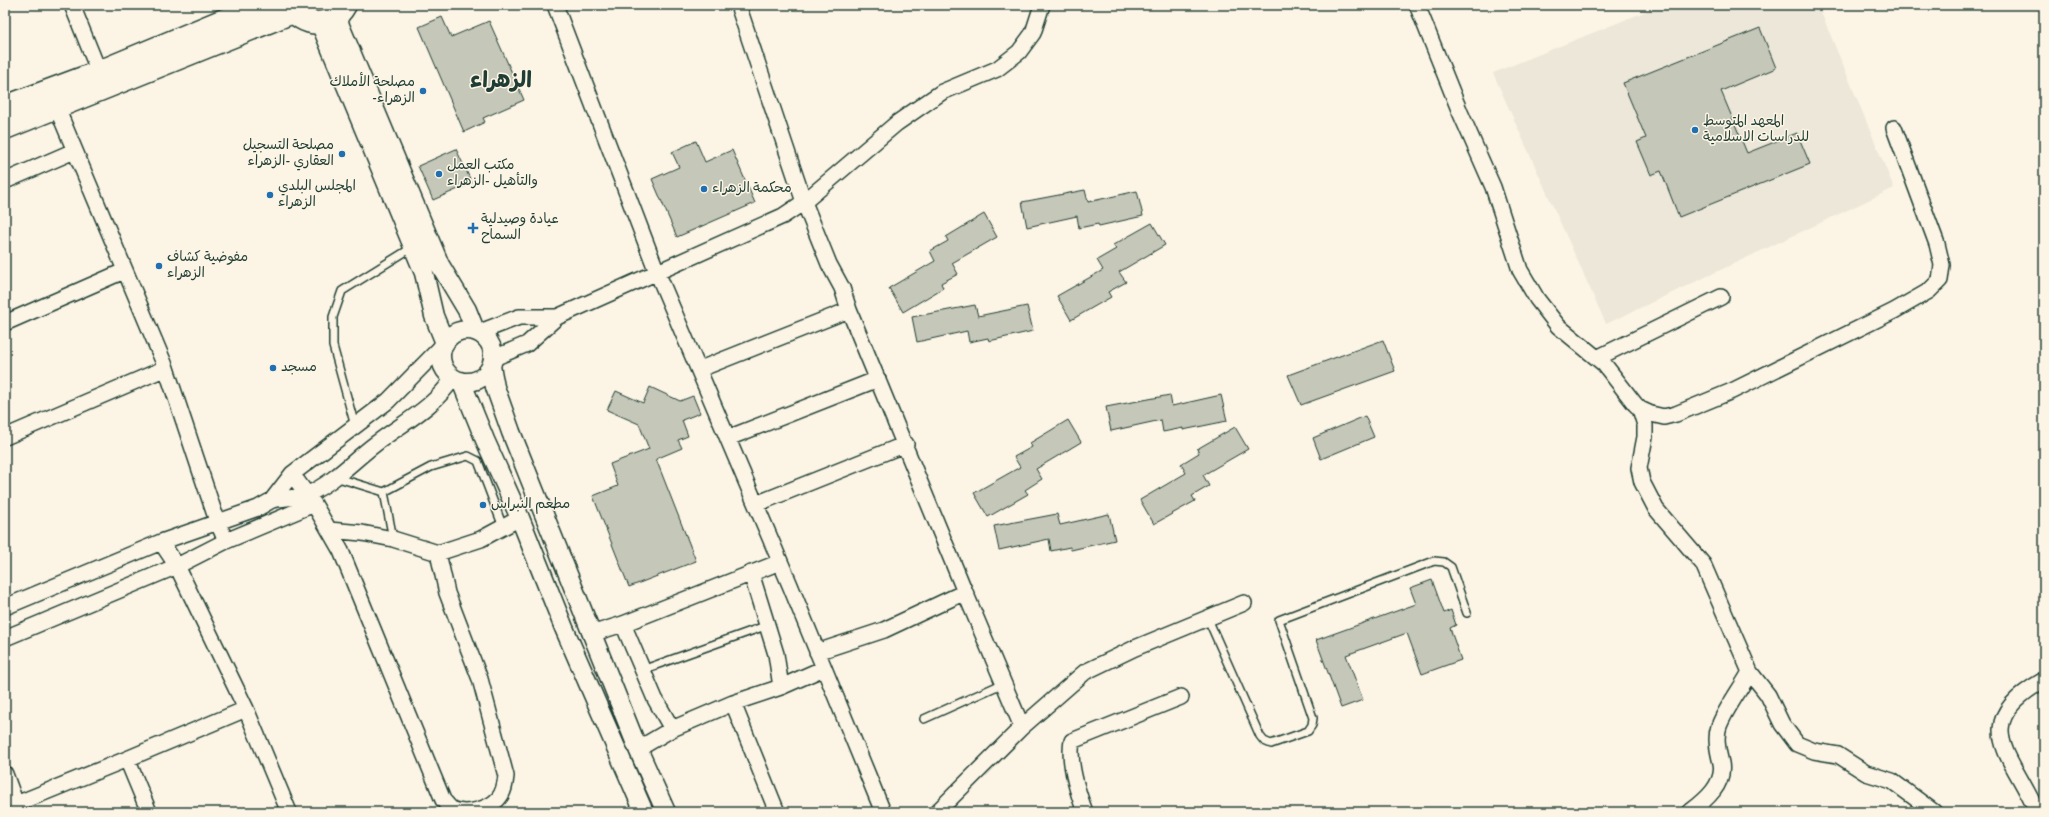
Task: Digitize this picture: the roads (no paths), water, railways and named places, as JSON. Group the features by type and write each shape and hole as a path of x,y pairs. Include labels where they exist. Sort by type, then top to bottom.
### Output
{"main road":[{"path":"5,107 99,72 260,5"},
{"path":"5,128 57,108 291,9 305,21 334,15"}],"street":[{"path":"72,5 99,72"},
{"path":"555,5 657,272 700,369 884,812"},
{"path":"738,5 804,202 829,264 842,288 849,310 906,444 965,592 1022,728"},
{"path":"5,638 177,566 310,499 375,444 431,404 457,380 479,379 492,362 528,344 557,317 783,216 804,202 902,119 942,92 998,69 1019,52 1033,33 1042,5"},
{"path":"1417,5 1460,112 1493,187 1520,270 1537,299 1558,326 1597,358 1640,409 1645,425 1645,438 1639,468 1642,482 1656,509 1703,564 1750,672 1768,695 1782,724 1797,744 1814,751 1838,755 1866,773 1892,781 1934,812"},
{"path":"334,15 413,247 424,273 434,316 443,345 444,369 457,380 520,518 564,628 644,812"},
{"path":"334,15 440,265 467,310 477,331 492,346 495,387 511,432 591,634 638,749 666,812"},
{"path":"57,108 124,271 166,368 217,521 226,541"},
{"path":"1640,409 1651,414 1664,417 1732,391 1894,311 1930,291 1940,280 1942,265 1936,244 1894,128"},
{"path":"5,181 74,151"},
{"path":"5,323 124,271"},
{"path":"1597,358 1721,297"},
{"path":"700,369 849,310"},
{"path":"5,607 161,542 217,521 258,508 272,500 292,474 388,401 458,331 477,331 519,317 557,317"},
{"path":"5,437 166,368"},
{"path":"728,438 878,378"},
{"path":"756,504 906,444"},
{"path":"292,474 310,499 341,551 443,800 454,810 470,812 488,806 498,799 505,786 506,776 480,679 447,593 438,553"},
{"path":"272,500 310,499"},
{"path":"329,530 362,532 393,539 438,553 481,539 520,518"},
{"path":"161,542 177,566 246,709 289,812"},
{"path":"591,634 623,624 751,572 780,562"},
{"path":"751,572 776,654 781,687"},
{"path":"817,652 884,630 965,592"},
{"path":"937,812 1022,728 1085,672 1135,648 1244,603"},
{"path":"623,624 642,670 663,715 672,729"},
{"path":"638,749 672,729 733,703 781,687 824,668"},
{"path":"1690,812 1708,798 1721,778 1721,765 1717,739 1719,726 1750,672"},
{"path":"2037,812 2027,789 2006,756 2000,736 2002,718 2012,704 2032,687 2044,680"},
{"path":"1086,812 1079,795 1070,750 1072,741 1181,697"},
{"path":"733,703 777,812"},
{"path":"5,774 18,808 246,709"},
{"path":"128,759 149,812"}],"lane":[{"path":"355,426 333,346 332,317 342,291 413,247"},
{"path":"335,477 384,492 431,467 468,456 478,461 503,527"},
{"path":"384,492 393,539"},
{"path":"1208,619 1260,736 1264,741 1271,744 1308,731 1312,725 1313,718 1279,620 1434,561 1444,562 1451,567 1467,613"},
{"path":"642,670 768,625"},
{"path":"924,718 1004,683"}],"place":[{"name":"مصلحة الأملاك -الزهراء","path":"423,91"},
{"name":"المعهد المتوسط للدراسات الاسلامية","path":"1695,130"},
{"name":"مصلحة التسجيل العقاري -الزهراء","path":"342,154"},
{"name":"مكتب العمل والتأهيل -الزهراء","path":"439,174"},
{"name":"محكمة الزهراء","path":"704,189"},
{"name":"المجلس البلدي الزهراء","path":"270,195"},
{"name":"عيادة وصيدلية السماح","path":"473,228"},
{"name":"مفوضية كشاف الزهراء","path":"159,266"},
{"name":"مسجد","path":"273,368"},
{"name":"مطعم النبراس","path":"483,505"}],"district":[{"name":"الزهراء","path":"501,82"}]}
